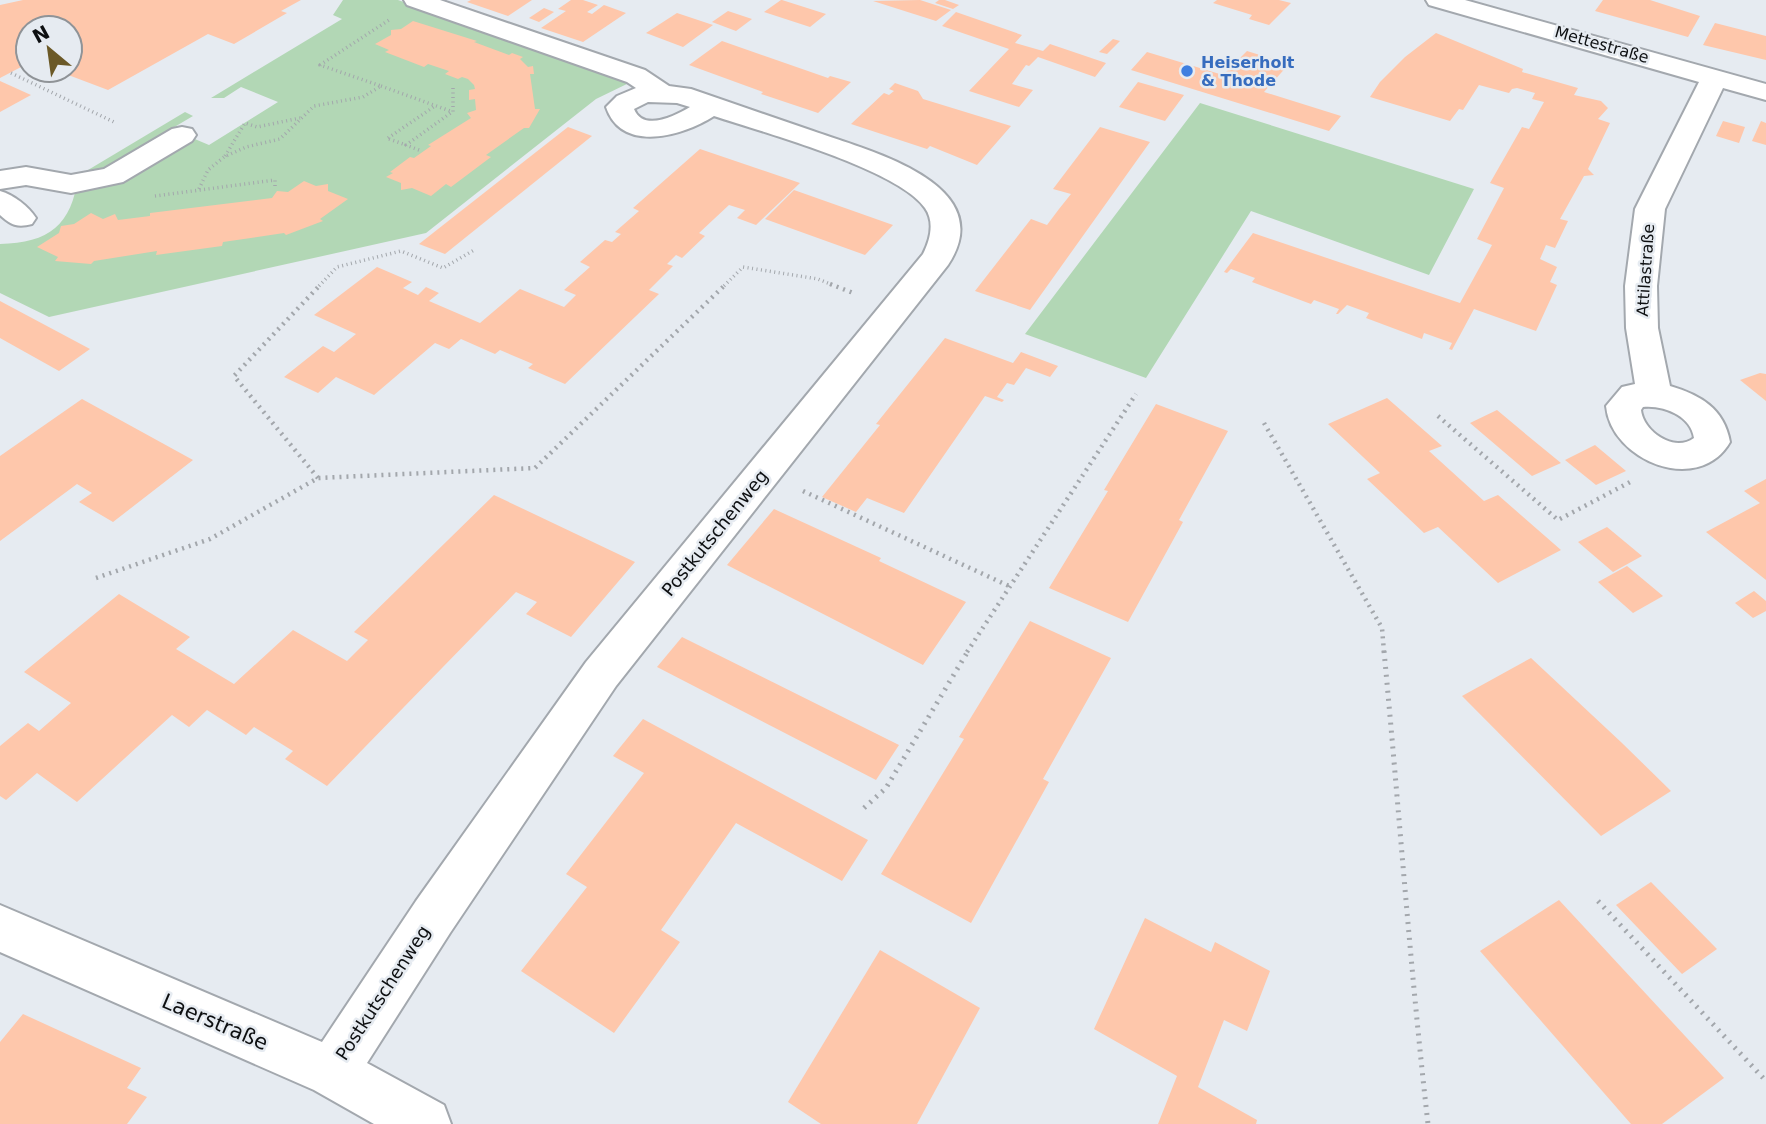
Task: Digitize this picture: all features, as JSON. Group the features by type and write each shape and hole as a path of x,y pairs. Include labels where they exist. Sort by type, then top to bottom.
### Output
{"street":[{"name":"Mettestraße","path":"1438,0 1766,92"},
{"name":"Postkutschenweg","path":"417,1 636,76 661,92"},
{"name":"Attilastraße","path":"1654,394 1642,314 1641,286 1650,209 1715,77"},
{"name":"Postkutschenweg","path":"332,1072 433,917 601,674 937,258 945,238 946,221 938,204 905,175 880,164 681,95 661,92 626,100 620,107 621,116 630,125 643,129 684,123 710,106"},
{"path":"0,180 26,176 71,184 113,176 182,135"},
{"path":"1654,394 1678,400 1698,411 1711,427 1712,442 1700,452 1679,455 1655,449 1634,437 1622,421 1623,406 1634,396 1654,394"},
{"name":"Laerstraße","path":"0,928 332,1072 425,1124"}],"path":[{"path":"417,1 320,65 453,112"},
{"path":"11,73 114,122"},
{"path":"198,190 208,170 224,157 246,147 280,139 314,106 362,97 381,86"},
{"path":"453,88 453,112"},
{"path":"419,150 388,138 435,106"},
{"path":"406,145 453,112"},
{"path":"224,157 245,123 257,127 301,117"},
{"path":"318,478 234,376 337,267 401,251 443,268 474,250"},
{"path":"96,578 210,539 318,478 535,468 743,267 818,279 895,310"},
{"path":"864,808 886,788 1009,586 1136,394"},
{"path":"1438,416 1558,520 1635,480 1655,449"},
{"path":"1264,423 1382,628 1408,910 1413,995 1428,1124"},
{"path":"763,474 1009,586"},
{"path":"1598,901 1766,1082"}],"green space":[{"path":"343,0 398,0 631,82 596,99 426,233 49,317 0,293 0,244 32,240 55,228 70,207 78,176 185,112 193,116 171,129 209,145 278,102 241,87 224,98 211,98 342,19 333,15"},
{"path":"1200,103 1474,189 1429,275 1251,211 1146,378 1025,334"}],"building":[{"path":"23,0 301,0 281,11 287,13 234,44 208,34 108,90 84,81 84,14 14,14 14,71 0,78 0,5"},
{"path":"532,0 508,16 467,2"},
{"path":"571,0 583,0 598,5 587,12 592,14 604,5 626,13 583,42 541,28 566,11 558,9"},
{"path":"781,0 826,14 810,27 764,12"},
{"path":"920,0 951,10 936,21 873,1"},
{"path":"939,0 959,5 953,9 935,3"},
{"path":"1217,0 1279,0 1291,3 1269,25 1249,19 1252,15 1213,3"},
{"path":"1603,0 1650,0 1700,16 1688,37 1595,11"},
{"path":"544,8 554,12 539,22 529,18"},
{"path":"728,11 752,19 736,31 712,22"},
{"path":"956,12 1022,35 1015,43 1043,51 1050,44 1106,63 1095,77 1038,57 1029,66 1026,65 1012,84 1033,90 1019,107 969,91 1009,49 942,26"},
{"path":"677,13 713,25 683,47 646,33"},
{"path":"413,21 477,41 474,42 509,55 512,53 523,57 520,59 528,67 533,66 534,74 530,74 535,109 540,109 529,128 524,128 486,155 491,157 451,187 446,184 431,196 412,188 401,190 401,183 386,177 410,157 414,158 431,146 428,145 471,118 467,113 476,110 475,99 469,100 469,90 475,89 468,79 458,79 445,74 449,71 428,64 424,67 385,52 389,50 375,44 391,35 391,30 401,29"},
{"path":"1715,23 1766,36 1766,60 1703,45"},
{"path":"1436,33 1523,69 1522,72 1578,88 1574,95 1601,101 1608,108 1598,119 1610,123 1588,169 1594,175 1584,176 1560,219 1568,221 1555,248 1546,245 1540,259 1557,267 1550,282 1557,285 1536,331 1474,309 1452,350 1449,349 1452,343 1424,333 1422,339 1366,318 1369,313 1347,305 1336,314 1339,309 1314,300 1311,304 1252,282 1255,278 1231,269 1227,273 1224,272 1253,233 1460,303 1492,245 1477,239 1504,188 1490,183 1522,127 1529,129 1544,102 1532,99 1535,93 1517,88 1509,93 1479,85 1463,110 1459,109 1450,121 1370,97 1380,82 1405,57"},
{"path":"1113,39 1120,41 1107,54 1099,52"},
{"path":"722,41 828,78 830,76 851,82 818,113 689,65"},
{"path":"1247,51 1289,64 1264,92 1341,116 1329,131 1131,70 1147,52 1223,75"},
{"path":"0,81 31,95 0,112"},
{"path":"1138,82 1184,95 1165,121 1119,107"},
{"path":"895,83 918,91 923,99 1011,126 977,165 930,146 927,149 851,124 884,93 889,95 894,91 889,89"},
{"path":"1723,121 1745,127 1739,143 1716,136"},
{"path":"1761,121 1766,123 1766,145 1752,141"},
{"path":"568,127 592,136 445,254 419,244"},
{"path":"1100,127 1150,142 1030,310 975,291 1031,219 1047,225 1071,194 1053,189"},
{"path":"700,149 800,183 756,225 737,218 745,210 729,205 699,233 705,236 682,258 676,255 667,264 673,266 649,290 659,294 565,384 528,368 533,364 500,350 495,354 461,339 449,349 435,343 374,395 336,377 318,393 284,377 323,346 334,352 356,334 314,315 377,267 412,282 403,288 418,295 426,287 439,293 429,301 480,323 520,289 564,307 576,295 564,290 590,267 580,262 605,240 612,242 621,234 615,232 639,211 633,208"},
{"path":"304,181 316,186 328,184 328,191 348,199 320,219 323,221 286,235 284,233 223,242 222,246 156,255 157,251 94,261 91,264 55,261 58,257 37,247 59,233 61,226 74,224 91,213 103,219 115,214 118,220 150,216 150,213 272,198 277,191 288,192"},
{"path":"794,190 893,225 865,255 765,219"},
{"path":"0,301 90,349 59,371 0,338"},
{"path":"945,338 1013,363 1021,352 1058,366 1050,377 1026,368 1014,385 1007,383 997,397 1004,400 1002,402 985,396 904,513 867,498 856,512 822,497 880,425 876,424"},
{"path":"1760,373 1766,374 1766,401 1740,380"},
{"path":"1387,398 1442,446 1429,451 1484,501 1498,495 1561,550 1498,583 1438,527 1424,533 1367,479 1380,473 1328,424"},
{"path":"82,399 193,460 113,522 79,502 92,493 77,484 0,541 0,456"},
{"path":"1156,404 1228,431 1179,520 1183,522 1128,622 1049,588 1108,491 1104,490"},
{"path":"1497,410 1561,463 1532,476 1470,423"},
{"path":"1595,445 1626,471 1596,485 1565,460"},
{"path":"1766,479 1766,580 1706,532 1760,503 1744,491"},
{"path":"494,495 635,562 571,637 526,614 537,602 516,592 327,786 285,759 293,751 254,727 246,735 207,710 189,727 172,715 77,802 37,773 6,800 0,796 0,746 28,723 39,731 71,703 24,672 119,594 190,637 176,649 234,684 293,630 347,661 368,640 354,632"},
{"path":"774,509 881,558 879,561 966,602 923,665 727,565"},
{"path":"1607,527 1642,556 1613,572 1578,542"},
{"path":"1627,566 1663,596 1633,613 1598,582"},
{"path":"1754,591 1766,601 1766,611 1753,618 1735,603"},
{"path":"1030,621 1111,658 1043,779 1049,782 971,923 881,874 964,739 959,737"},
{"path":"682,637 899,745 876,780 657,667"},
{"path":"1531,658 1671,791 1601,836 1462,696"},
{"path":"643,719 868,840 842,881 736,823 661,930 680,942 614,1033 521,971 587,887 566,874 644,773 613,756"},
{"path":"1651,882 1717,949 1682,974 1616,905"},
{"path":"1559,900 1724,1078 1662,1124 1631,1124 1480,951"},
{"path":"1145,918 1211,952 1215,942 1270,971 1247,1031 1224,1020 1198,1087 1257,1120 1256,1124 1158,1124 1177,1076 1094,1029"},
{"path":"880,950 980,1008 917,1124 821,1124 788,1102"},
{"path":"23,1014 141,1068 127,1088 147,1097 127,1124 0,1124 0,1042"}],"place":[{"name":"Heiserholt & Thode","path":"1187,71"}]}
